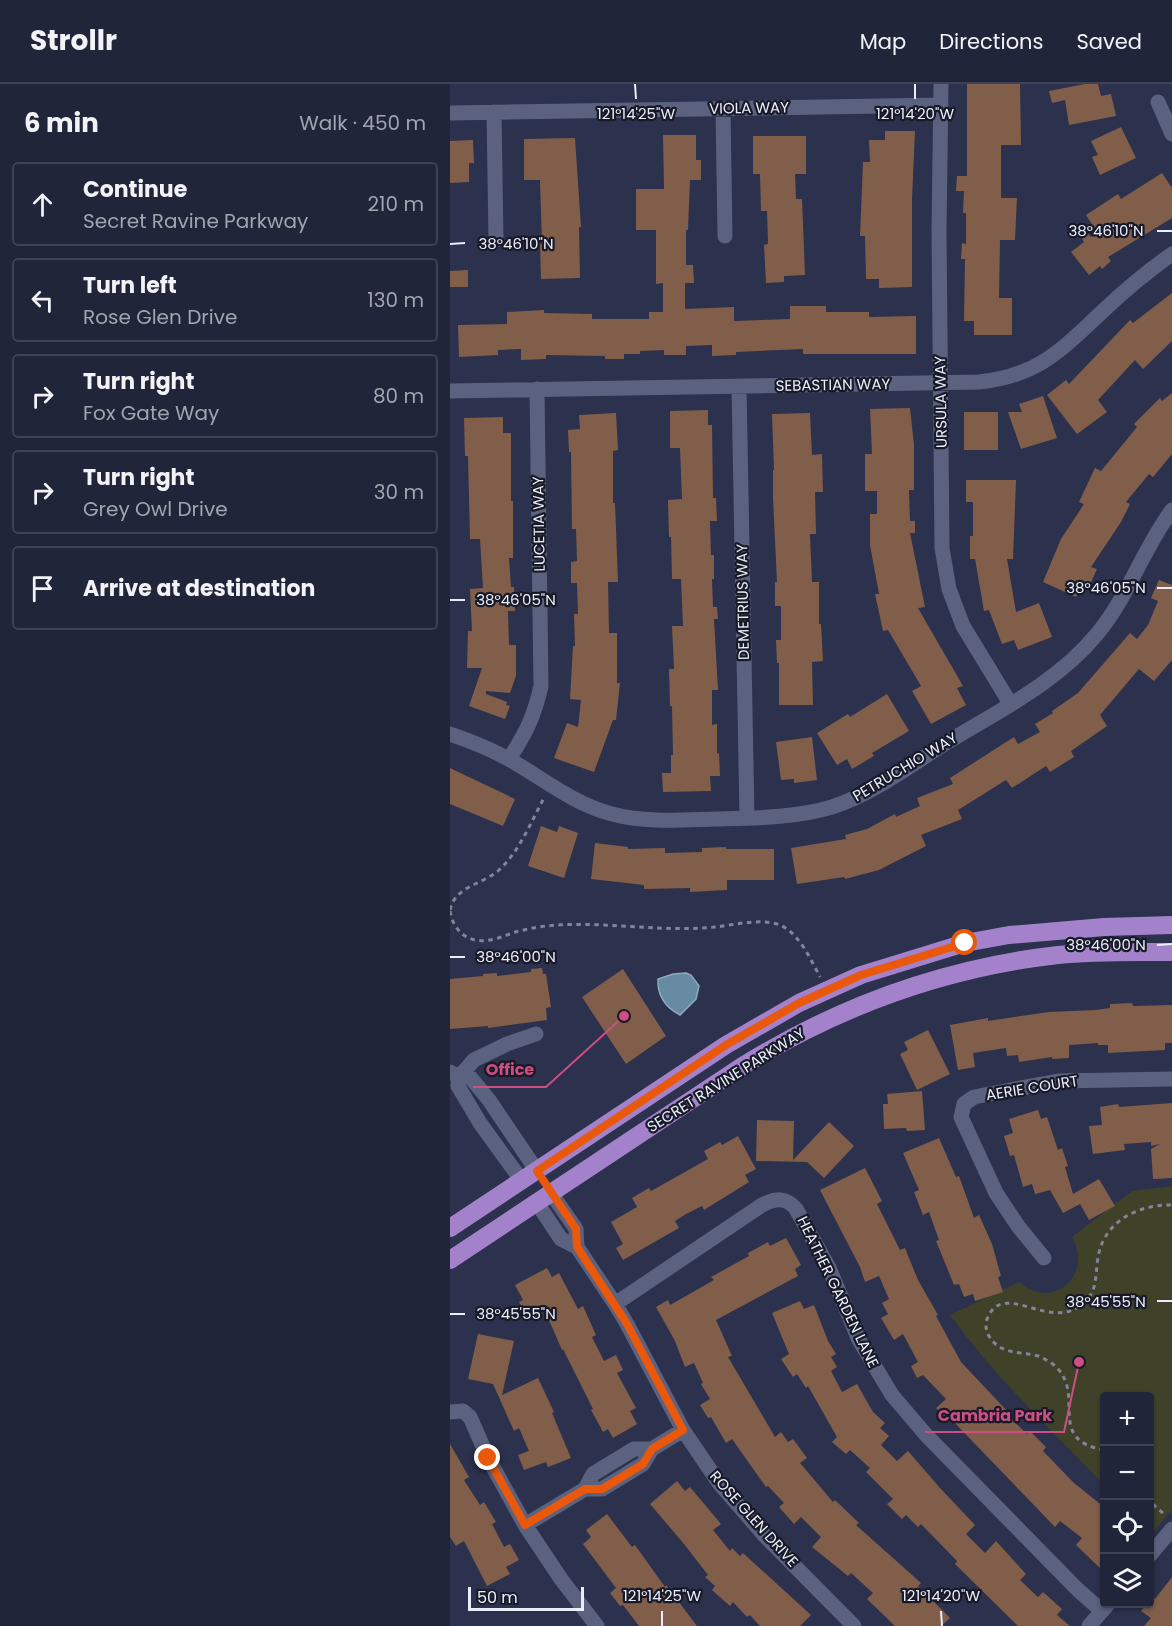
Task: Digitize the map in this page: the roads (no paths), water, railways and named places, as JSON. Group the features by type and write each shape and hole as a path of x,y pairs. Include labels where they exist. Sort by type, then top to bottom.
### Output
{"main road":[{"name":"SECRET RAVINE PARKWAY","path":"450,1228 726,1045 799,1003 827,990 896,963 965,943 1056,929 1172,925"},
{"name":"SECRET RAVINE PARKWAY","path":"450,1260 776,1045 811,1026 872,999 973,968 1015,961 1059,955 1172,952"},
{"path":"529,1176 544,1198"}],"street":[{"name":"URSULA WAY","path":"941,84 939,230 942,548 949,589 963,626 1010,703"},
{"path":"1158,102 1172,134"},
{"name":"VIOLA WAY","path":"450,113 941,105"},
{"path":"723,109 725,236"},
{"path":"494,112 496,240"},
{"name":"SEBASTIAN WAY","path":"450,391 941,383 998,380 1015,376 1044,362 1071,342 1130,287 1172,254"},
{"name":"DEMETRIUS WAY","path":"739,386 747,818"},
{"name":"LUCETIA WAY","path":"509,759 525,734 535,711 540,686 537,389"},
{"name":"PETRUCHIO WAY","path":"450,734 509,759 551,786 597,810 630,818 668,820 747,818 813,812 852,800 890,779 1063,667 1096,635 1123,596 1172,510"},
{"path":"455,1074 474,1060 507,1044 536,1034"},
{"path":"455,1074 470,1077 489,1100 529,1176"},
{"name":"AERIE COURT","path":"1044,1258 1018,1226 996,1193 961,1117 964,1104 974,1097 1058,1082 1172,1079"},
{"name":"ROSE GLEN DRIVE","path":"544,1198 576,1229 577,1247 627,1324 683,1430 719,1483 741,1510 854,1626"},
{"name":"HEATHER GARDEN LANE","path":"615,1304 762,1204 781,1199 790,1202 829,1268 859,1340 892,1395 927,1436 1078,1590 1100,1604"},
{"path":"450,1412 464,1411 470,1417 493,1469 525,1525 561,1579 597,1626"},
{"path":"585,1489 602,1489 643,1464 652,1449 683,1430"},
{"path":"525,1525 585,1489 593,1474 634,1449 652,1449"},
{"path":"617,1460 626,1474"},
{"path":"1150,1554 1169,1522"},
{"path":"1089,1626 1104,1608"}],"water":[{"path":"686,973 691,975 699,986 696,999 680,1015 663,1000 659,991 658,979"}],"place":[{"name":"Office","path":"624,1016"},
{"name":"Cambria Park","path":"1079,1362"}]}
